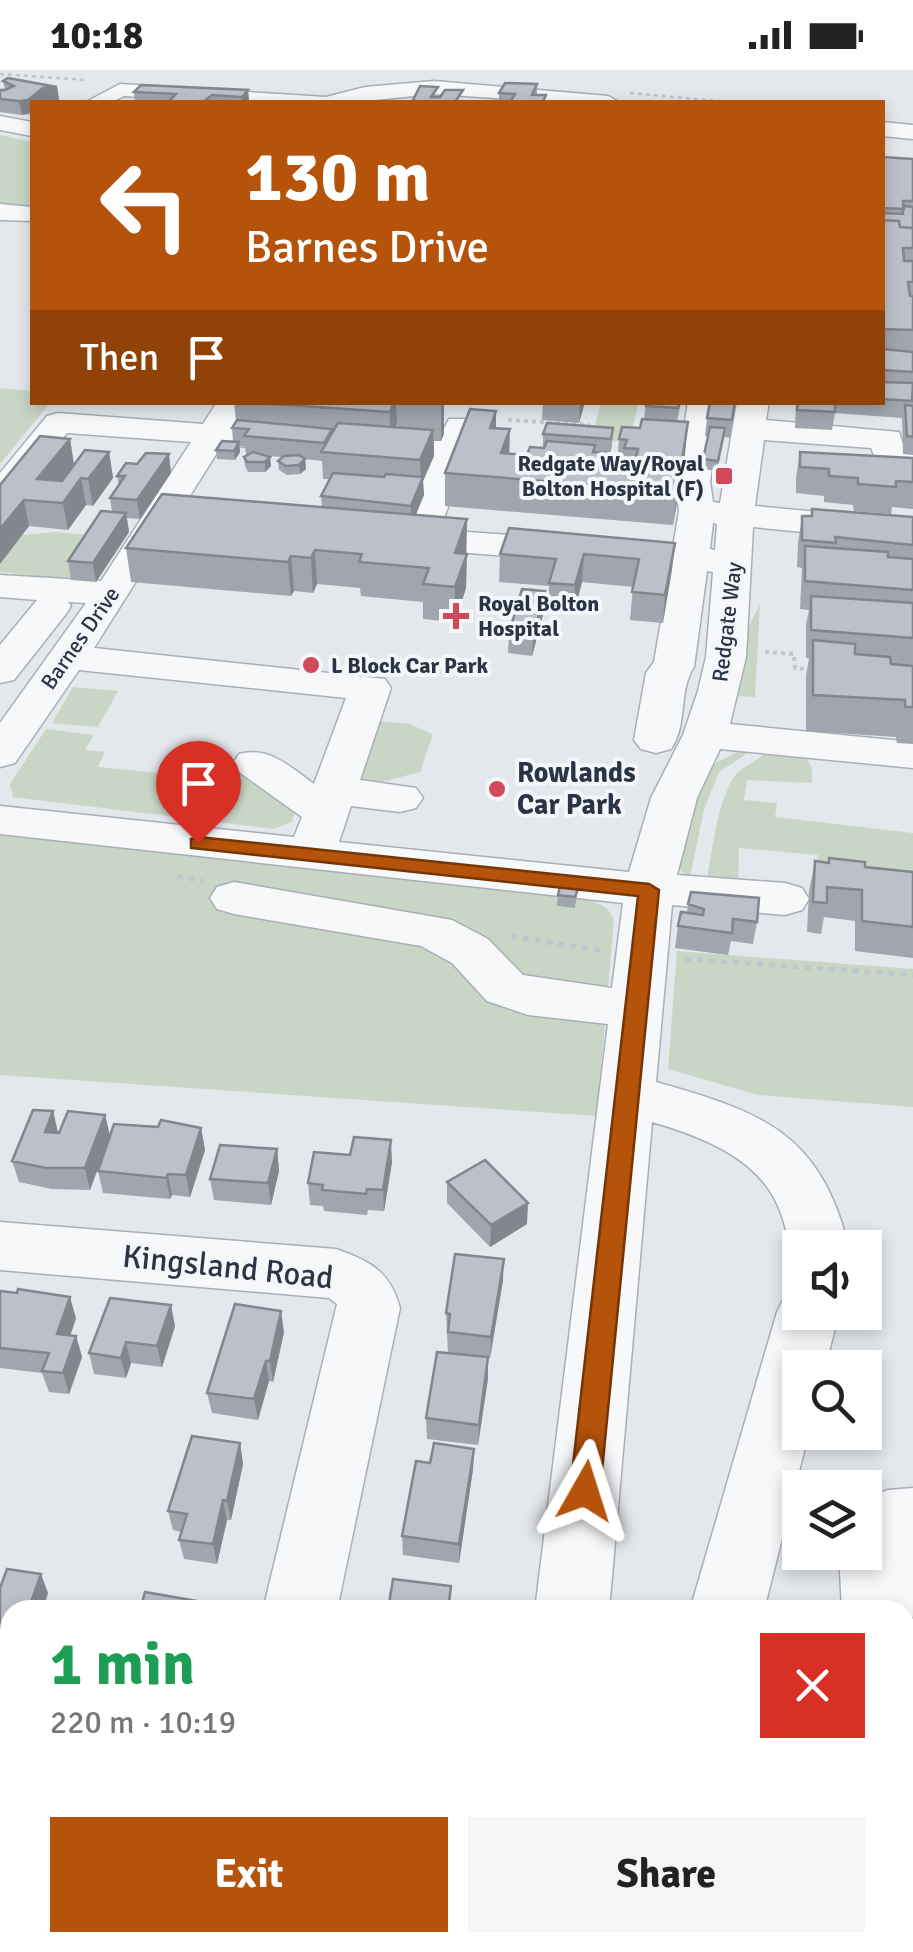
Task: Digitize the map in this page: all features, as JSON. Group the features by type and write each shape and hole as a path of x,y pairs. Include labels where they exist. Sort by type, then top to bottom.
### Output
{"street":[{"path":"101,100 120,90 287,100"},
{"path":"341,100 382,91 552,100"},
{"path":"0,123 30,130"},
{"path":"885,129 913,132"},
{"path":"0,212 30,214"},
{"name":"Barnes Drive","path":"0,754 112,593 177,523 214,432 230,405"},
{"path":"704,405 692,498 717,512 913,532"},
{"path":"751,416 888,439 889,456 913,464"},
{"name":"Redgate Way","path":"573,1600 649,889 674,798 705,735 726,656 734,562 717,512 751,416"},
{"path":"0,496 58,423 455,439 419,540"},
{"path":"647,445 698,449"},
{"path":"656,740 666,674 674,667 690,559 717,512"},
{"path":"363,536 734,562"},
{"path":"0,586 112,593"},
{"path":"0,671 52,606"},
{"path":"67,657 370,688 324,820"},
{"path":"705,735 913,755"},
{"path":"255,763 324,820"},
{"path":"324,820 400,798"},
{"path":"0,820 324,820 649,889 786,899"},
{"path":"234,898 434,932 470,951 505,988 528,998 639,982"},
{"path":"627,1094 720,1121 764,1145 793,1176 814,1214 816,1230"},
{"name":"Kingsland Road","path":"0,1246 336,1274 355,1281 366,1293 369,1308 302,1600"},
{"path":"730,1600 803,1330"},
{"path":"878,1600 874,1540 888,1522 913,1520"}],"path":[{"path":"508,420 590,425 586,440 647,445"},
{"path":"765,652 794,654 795,668 830,671"},
{"path":"639,982 913,974"}],"green space":[{"path":"0,135 30,142 30,210 0,209"},
{"path":"0,388 30,391 30,405 48,405 0,464"},
{"path":"600,405 638,405 630,442 591,439"},
{"path":"55,532 101,536 71,580 0,572 0,564 22,535"},
{"path":"760,605 755,697 736,696 748,627"},
{"path":"73,687 118,691 98,727 52,723"},
{"path":"380,721 409,724 433,734 420,772 354,789"},
{"path":"46,729 94,735 85,750 105,752 98,767 191,776 198,762 231,765 295,812 292,822 274,829 13,797 10,784"},
{"path":"746,748 751,751 719,772 704,809 690,877 686,877 676,863 690,809 717,762"},
{"path":"767,749 807,759 812,768 812,783 747,780 744,800 777,803 775,817 913,833 913,881 814,873 818,855 739,848 738,883 706,884 726,792 735,775"},
{"path":"0,829 583,898 602,905 614,920 597,1116 0,1075"},
{"path":"677,951 913,969 913,1107 758,1095 668,1069"}],"building":[{"path":"8,78 57,87 43,88 28,100 0,99 0,90 14,86 3,81"},
{"path":"505,83 537,84 532,95 546,95 544,100 511,100 515,94 499,93"},
{"path":"141,85 248,90 242,97 212,95 206,100 170,100 176,94 134,92"},
{"path":"420,86 438,87 431,97 440,97 445,90 463,90 456,100 413,100"},
{"path":"885,157 913,159 913,201 903,201 904,209 885,208"},
{"path":"903,206 913,207 913,228 885,220 885,213 903,214"},
{"path":"885,220 913,228 913,248 903,248 904,261 913,261 913,282 908,282 913,296 913,330 885,329"},
{"path":"885,349 913,352 913,372 885,370"},
{"path":"885,382 913,383 912,401 885,399"},
{"path":"287,405 393,405 390,412"},
{"path":"646,405 678,405 678,408"},
{"path":"709,405 734,405 732,420 707,418"},
{"path":"798,405 835,405 835,412 797,410"},
{"path":"905,405 913,406 913,437 907,436"},
{"path":"470,409 496,411 490,428 510,429 501,453 527,455 530,447 544,448 547,441 595,445 593,452 609,453 607,462 634,464 638,449 624,448 627,440 619,439 622,427 640,428 642,419 688,422 677,492 445,473"},
{"path":"237,420 332,429 324,443 244,436 249,429 232,428"},
{"path":"338,423 433,430 420,460 321,452"},
{"path":"547,423 613,428 611,439 543,434"},
{"path":"710,427 725,428 718,461 703,459"},
{"path":"40,436 70,439 37,479 62,481 85,450 109,452 88,479 81,478 63,503 24,500 0,529 0,485"},
{"path":"222,441 239,442 234,451 216,450"},
{"path":"253,452 270,457 265,462 247,462 244,457"},
{"path":"800,452 913,458 913,482 896,481 896,487 858,484 858,478 829,476 829,469 800,467"},
{"path":"146,453 169,454 137,500 110,498 125,476 117,476 126,463 137,464"},
{"path":"299,455 305,459 299,465 286,466 278,461 284,456"},
{"path":"333,473 423,477 411,506 321,496"},
{"path":"162,494 467,519 455,553 467,554 455,587 423,584 429,568 359,562 362,554 315,550 311,558 291,556 288,562 126,548"},
{"path":"812,509 913,517 913,545 835,537 836,543 802,540 802,516 812,516"},
{"path":"101,511 126,513 93,563 68,561"},
{"path":"509,528 675,543 665,595 632,592 639,559 584,554 575,585 549,583 556,559 500,554"},
{"path":"805,546 888,552 888,557 913,559 913,590 805,581"},
{"path":"522,589 545,591 533,636 509,633"},
{"path":"811,596 913,603 913,638 811,630"},
{"path":"813,640 855,644 855,654 890,657 891,664 913,666 913,707 905,707 905,700 813,695"},
{"path":"829,858 913,872 913,927 862,921 862,890 827,887 827,903 813,902 815,861 829,863"},
{"path":"560,886 578,889 575,897 558,895"},
{"path":"691,892 759,898 757,922 733,919 732,933 678,926 681,912 703,915 704,909 688,904"},
{"path":"33,1110 53,1111 45,1132 59,1133 68,1111 105,1115 85,1168 46,1168 12,1161"},
{"path":"161,1120 201,1128 186,1175 168,1174 166,1178 98,1171 114,1124 158,1127"},
{"path":"354,1137 391,1140 383,1190 367,1189 366,1194 322,1190 323,1185 308,1183 314,1152 350,1155"},
{"path":"220,1145 277,1149 268,1183 210,1179"},
{"path":"485,1160 528,1203 491,1225 447,1182"},
{"path":"455,1254 504,1259 491,1337 448,1332 450,1314 446,1313"},
{"path":"18,1289 70,1297 57,1334 76,1336 63,1373 42,1371 49,1353 0,1348 0,1291 17,1293"},
{"path":"110,1298 171,1305 157,1346 126,1342 121,1358 89,1353"},
{"path":"235,1304 281,1311 270,1361 266,1361 254,1399 207,1393"},
{"path":"437,1352 488,1357 479,1425 426,1418"},
{"path":"192,1436 240,1443 213,1544 179,1540 187,1514 168,1511"},
{"path":"434,1443 474,1449 459,1544 402,1536 416,1461 430,1463"},
{"path":"7,1569 41,1574 32,1600 0,1600"},
{"path":"393,1579 451,1586 449,1600 390,1600"},
{"path":"145,1592 191,1600 143,1600"}],"place":[{"name":"Redgate Way/Royal Bolton Hospital (F)","path":"724,476"},
{"name":"Royal Bolton Hospital","path":"456,616"},
{"name":"L Block Car Park","path":"311,665"},
{"name":"Rowlands Car Park","path":"497,789"}],"route":[{"path":"198,843 649,890 585,1491"}]}
